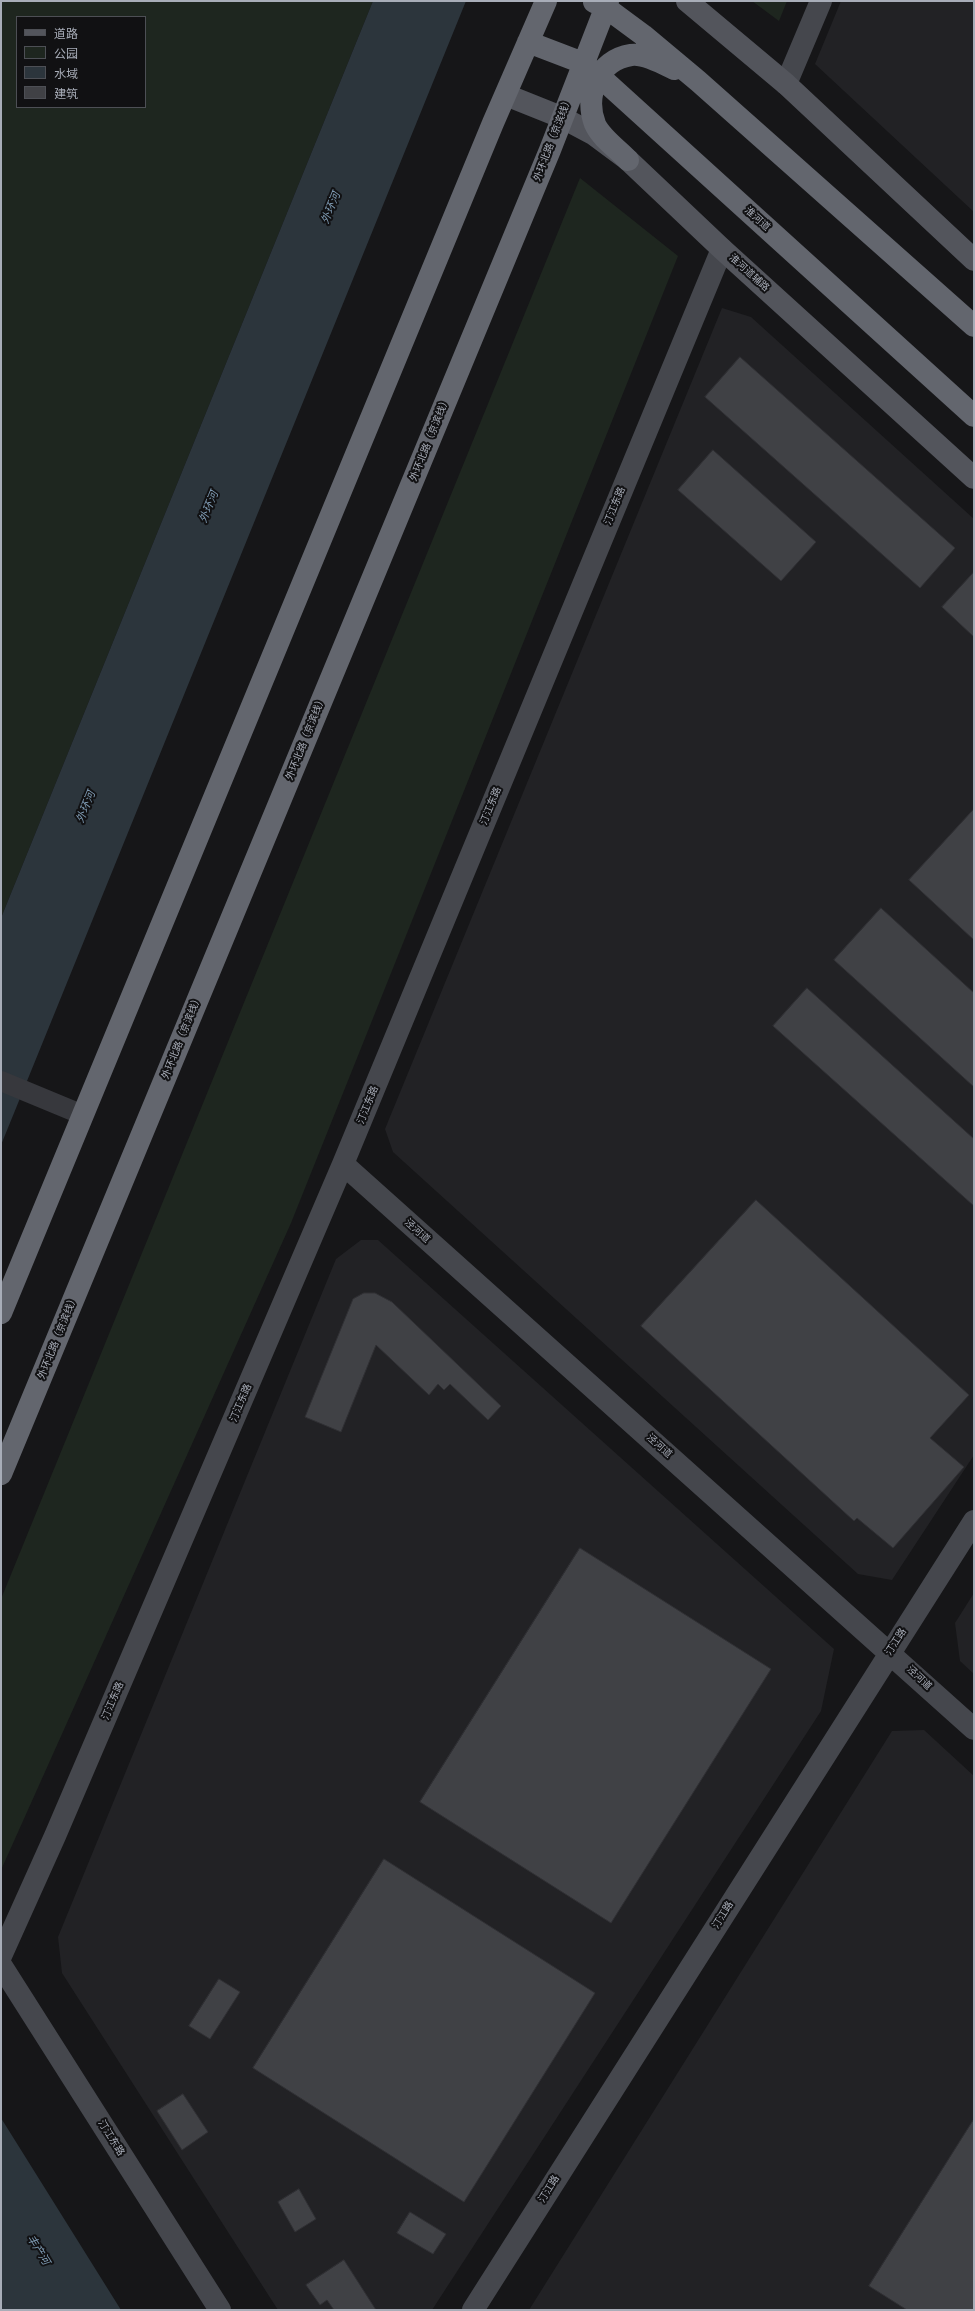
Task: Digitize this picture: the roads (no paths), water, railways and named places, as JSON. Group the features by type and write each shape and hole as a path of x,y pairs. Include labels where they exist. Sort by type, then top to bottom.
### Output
{"highway":[{"path":"1,1313 546,1"},
{"path":"601,3 698,81 974,326"},
{"name":"外环北路（京滨线）","path":"1,1474 546,157 561,117 591,69 601,3"},
{"name":"淮河道","path":"528,42 591,69 974,416"},
{"path":"628,160 596,125 592,115 591,69 618,59 635,55 665,64 698,81"}],"main road":[{"path":"687,1 786,84 974,260"},
{"name":"淮河道辅路","path":"506,95 561,117 593,134 628,160 974,478"}],"street":[{"path":"786,84 821,1"},
{"name":"汀江东路","path":"1,1956 55,1836 343,1164 722,248"},
{"path":"1,1081 83,1115"},
{"name":"泾河道","path":"343,1164 890,1652 974,1729"},
{"name":"汀江路","path":"473,2310 974,1521"},
{"name":"汀江东路","path":"1,1965 220,2310"}],"water":[{"name":"外环河","path":"373,1 466,1 1,1145 1,918"},
{"name":"丰产河","path":"1,2118 121,2310 1,2310"}]}
